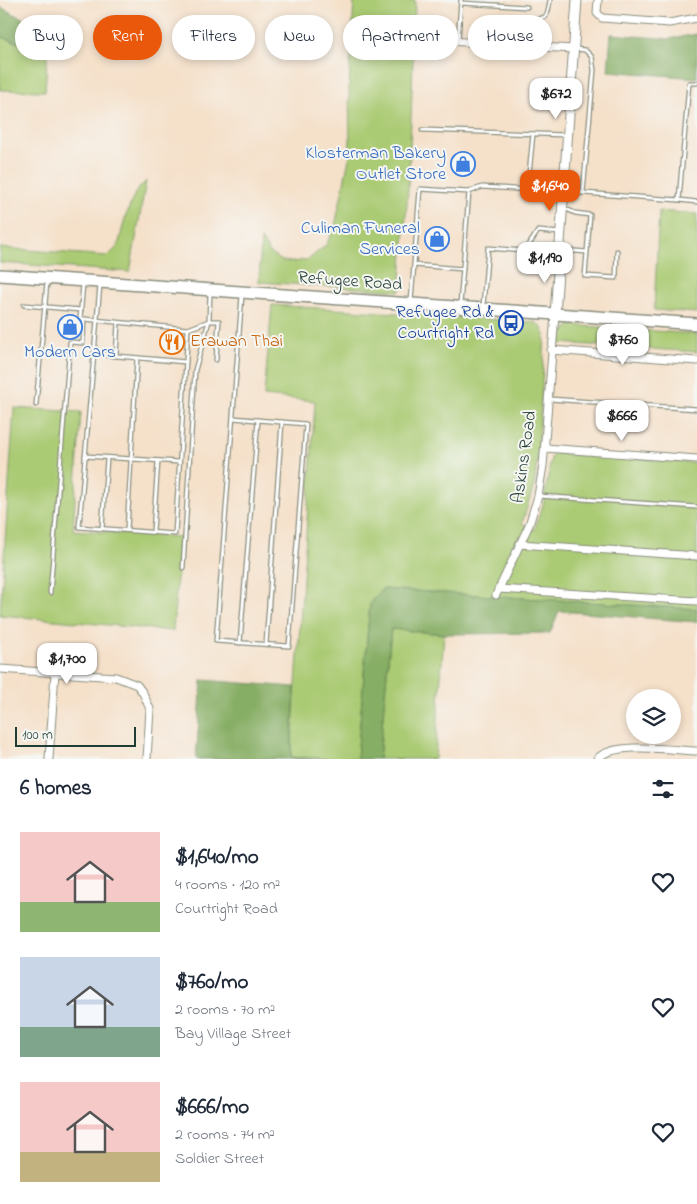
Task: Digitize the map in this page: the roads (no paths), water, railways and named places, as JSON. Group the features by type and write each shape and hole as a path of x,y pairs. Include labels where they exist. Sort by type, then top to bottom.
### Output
{"main road":[{"name":"Refugee Road","path":"0,275 697,324"}],"street":[{"path":"555,315 577,0"},
{"path":"598,0 597,13 602,18 669,23 697,18"},
{"path":"458,42 468,43"},
{"path":"552,48 573,49"},
{"name":"Askins Road","path":"555,315 545,448 538,496 520,544 497,592 697,601"},
{"path":"551,350 697,361"},
{"path":"545,448 697,458"},
{"path":"520,544 697,556"},
{"path":"0,669 120,678 140,689 150,709 147,759"},
{"path":"49,759 55,673"},
{"path":"597,759 605,752 619,748 697,751"}],"lane":[{"path":"547,15 550,0"},
{"path":"458,42 461,1 527,7"},
{"path":"573,49 585,50 592,58 594,70 583,193"},
{"path":"679,200 689,83 697,83"},
{"path":"422,130 567,135"},
{"path":"533,134 529,176 564,178"},
{"path":"410,304 420,189 469,192 482,187 697,202"},
{"path":"460,308 469,192"},
{"path":"562,207 575,213 590,215 585,276 616,278 617,251"},
{"path":"483,310 488,248 525,251 538,231 561,233"},
{"path":"559,254 575,251 587,252"},
{"path":"414,265 463,269"},
{"path":"36,405 48,278"},
{"path":"84,281 80,319 188,329 209,320 219,321 216,360"},
{"path":"100,282 80,527 175,534 188,329"},
{"path":"183,568 195,370 209,320 210,290"},
{"path":"233,418 306,424 289,646 216,641 242,292"},
{"path":"24,305 81,310"},
{"path":"50,593 70,342 83,343 84,319"},
{"path":"116,356 118,323"},
{"path":"94,354 186,362"},
{"path":"127,530 137,358"},
{"path":"548,398 697,409"},
{"path":"240,643 258,420"},
{"path":"266,644 282,422"},
{"path":"86,456 180,462"},
{"path":"102,529 108,458"},
{"path":"153,532 158,461"},
{"path":"538,496 697,507"}],"place":[{"name":"Klosterman Bakery Outlet Store","path":"463,164"},
{"name":"Culiman Funeral Services","path":"437,239"},
{"name":"Refugee Rd & Courtright Rd","path":"511,323"},
{"name":"Modern Cars","path":"70,327"},
{"name":"Erawan Thai","path":"172,342"}]}
